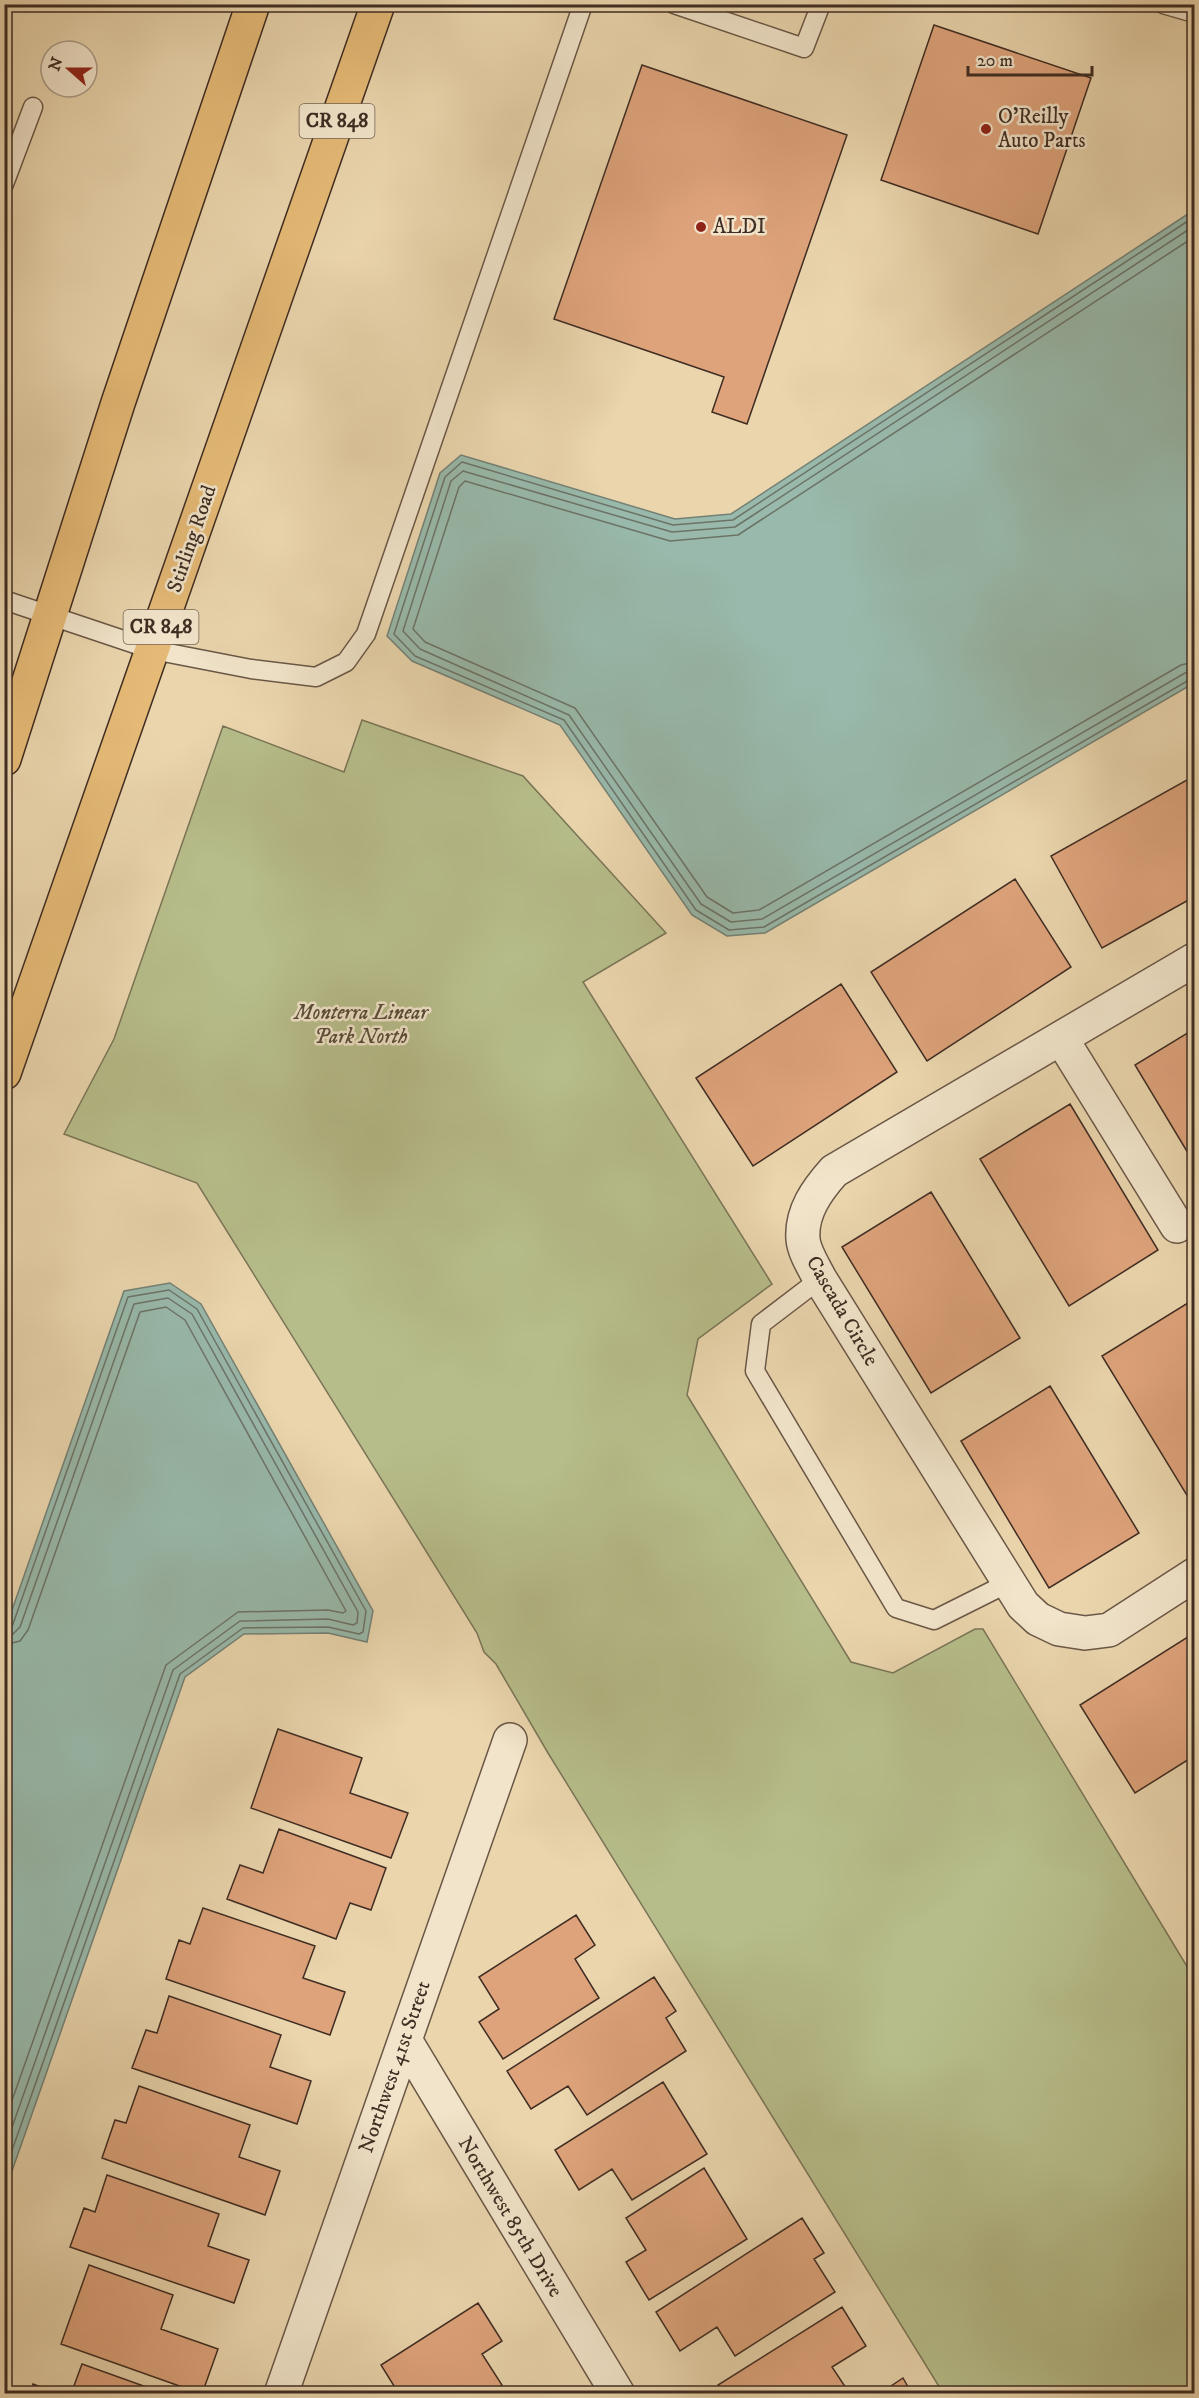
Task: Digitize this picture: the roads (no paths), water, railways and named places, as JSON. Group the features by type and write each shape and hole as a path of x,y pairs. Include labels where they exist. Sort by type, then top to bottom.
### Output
{"main road":[{"path":"4,759 118,403 253,4"},
{"name":"Stirling Road","path":"4,1073 378,4"}],"street":[{"name":"Cascada Circle","path":"1194,960 834,1171 818,1189 806,1215 803,1240 820,1279 1023,1605 1038,1619 1059,1629 1085,1633 1109,1630 1194,1575"},
{"path":"1061,1038 1177,1226"},
{"name":"Northwest 41st Street","path":"281,2394 510,1740"},
{"name":"Northwest 85th Drive","path":"405,2040 618,2394"}],"lane":[{"path":"4,600 153,650 251,669 316,677 346,662 366,634 584,4"},
{"path":"674,4 804,48 821,4"},
{"path":"1163,4 1194,13"},
{"path":"4,184 33,107"},
{"path":"820,1279 761,1324 754,1371 896,1608 934,1620 1010,1582"}],"water":[{"path":"1194,210 1194,683 765,933 727,936 692,915 560,725 412,661 387,636 440,473 461,455 675,519 731,514"},
{"path":"170,1283 201,1304 373,1611 367,1642 328,1633 244,1634 185,1677 5,2191 5,1630 124,1291"}],"place":[{"name":"O'Reilly Auto Parts","path":"986,129"},
{"name":"ALDI","path":"701,227"}],"park label":[{"name":"Monterra Linear Park North","path":"361,1025"}]}
